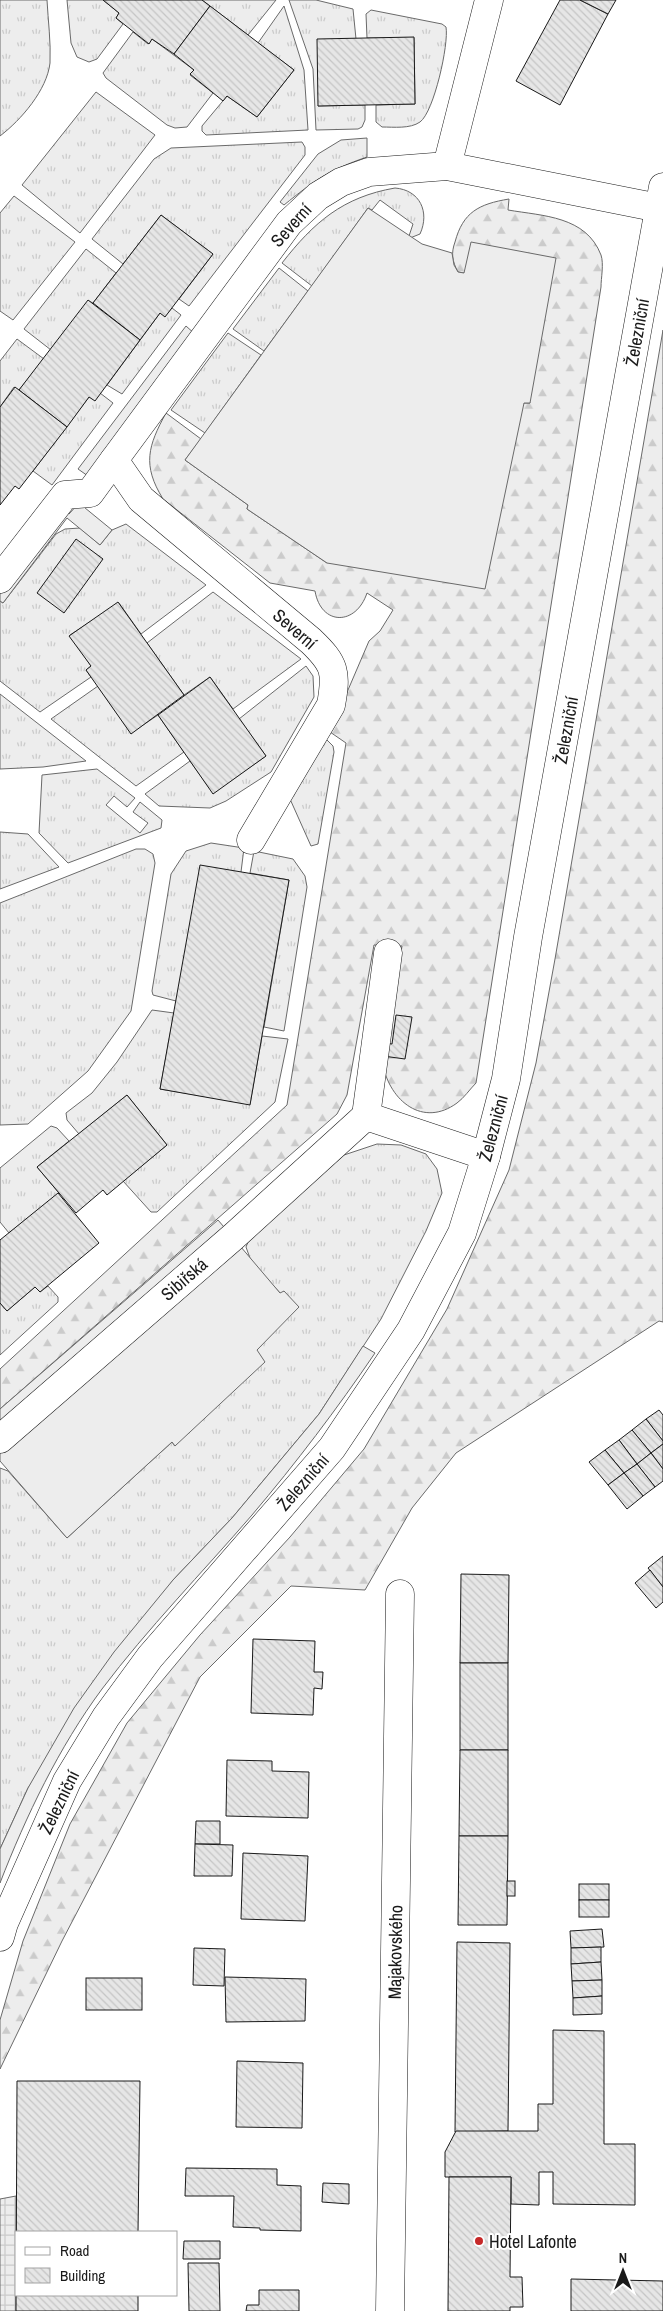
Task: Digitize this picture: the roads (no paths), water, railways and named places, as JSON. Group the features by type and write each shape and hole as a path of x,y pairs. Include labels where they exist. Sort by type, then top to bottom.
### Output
{"street":[{"path":"447,166 489,0"},
{"name":"Severní","path":"0,579 65,496 90,493 289,223 318,196 341,182 369,172 447,166 661,197"},
{"name":"Železniční","path":"0,1937 4,1923 67,1781 106,1716 150,1656 332,1448 411,1330 462,1233 486,1156 506,1079 528,937 661,197"},
{"name":"Severní","path":"114,460 141,499 311,641 330,661 335,682 331,705 251,840"},
{"path":"388,953 366,1116 486,1156"},
{"name":"Sibiřská","path":"0,1439 232,1237 366,1116"},
{"name":"Majakovského","path":"390,2311 400,1594"}],"place":[{"name":"Hotel Lafonte","path":"479,2241"}]}
